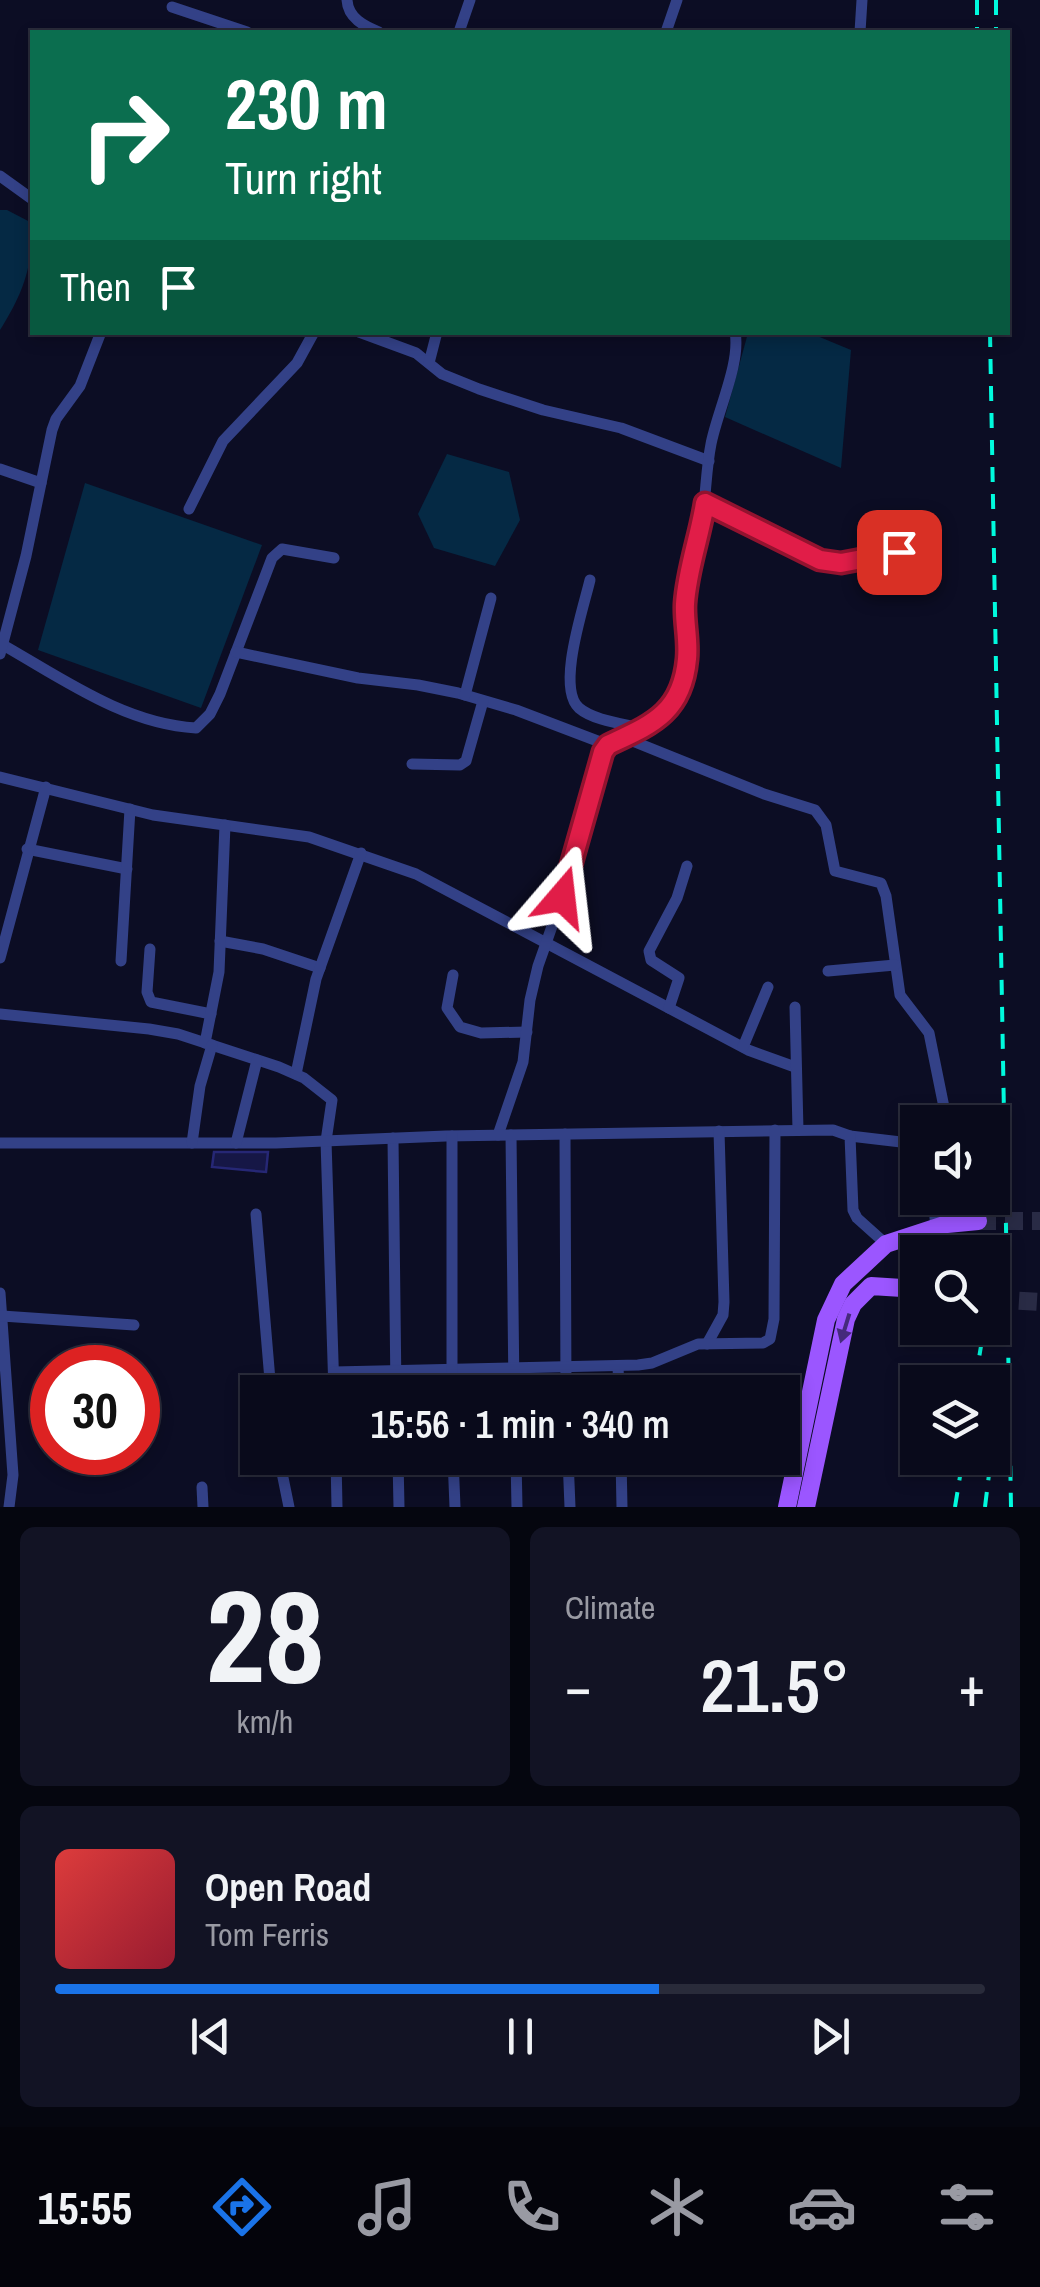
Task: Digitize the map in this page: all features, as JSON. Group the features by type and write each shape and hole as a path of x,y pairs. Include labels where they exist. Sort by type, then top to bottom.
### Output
{"main road":[{"path":"788,1507 826,1320 843,1284 886,1244 936,1228 978,1221"},
{"path":"862,1293 869,1258"},
{"path":"806,1507 842,1334 853,1304 871,1286 900,1288"}],"street":[{"path":"347,0 347,8 356,20 375,30"},
{"path":"461,30 470,0"},
{"path":"667,30 677,0"},
{"path":"860,30 862,0"},
{"path":"172,8 241,30"},
{"path":"0,176 30,198"},
{"path":"99,335 80,386 56,420 2,649 138,716 196,728 210,714 277,552 282,549 334,558"},
{"path":"189,508 224,441 297,363 312,335"},
{"path":"368,335 416,352 442,374 479,389 544,410 621,428 709,460"},
{"path":"429,363 436,335"},
{"path":"236,652 342,675 418,684 465,695 608,745 645,730 666,711 687,662 685,602 705,503 709,460 735,352 735,335"},
{"path":"0,469 41,482"},
{"path":"705,503 820,560 841,563 899,552"},
{"path":"590,580 571,667 570,693 588,713 645,730"},
{"path":"465,695 490,598"},
{"path":"412,764 451,765 466,761 483,700"},
{"path":"625,738 764,794 815,810 822,816 835,872 876,880 883,888 900,996 924,1024 933,1044 944,1105"},
{"path":"514,1375 505,1135 523,1062 530,1000 608,745"},
{"path":"0,777 130,809 308,837 361,853 416,874 743,1047 795,1067"},
{"path":"0,958 46,788"},
{"path":"122,961 130,809"},
{"path":"192,1142 219,972 226,825"},
{"path":"27,849 127,870"},
{"path":"296,1074 320,968 361,853"},
{"path":"669,1008 678,978 648,956 688,866"},
{"path":"220,941 276,952 320,968"},
{"path":"150,949 147,992 151,1002 211,1014"},
{"path":"828,971 896,965"},
{"path":"452,975 447,1008 460,1027 481,1033 527,1032"},
{"path":"743,1047 768,987"},
{"path":"795,1007 798,1130"},
{"path":"0,1014 149,1029 208,1044 296,1074 332,1100 326,1141 334,1372 618,1366 652,1363 685,1347 763,1343 774,1333 775,1130"},
{"path":"236,1143 257,1060"},
{"path":"0,1143 236,1143 775,1130 833,1130 900,1142"},
{"path":"708,1344 723,1315 724,1302 718,1131"},
{"path":"564,1134 566,1375"},
{"path":"452,1136 452,1375"},
{"path":"850,1136 854,1210 857,1218 886,1244"},
{"path":"393,1138 396,1375"},
{"path":"256,1214 270,1375"},
{"path":"935,1215 936,1228"},
{"path":"956,1215 957,1223"},
{"path":"0,1293 13,1475 9,1507"},
{"path":"2,1316 134,1324"},
{"path":"618,1366 618,1375"},
{"path":"283,1475 290,1507"},
{"path":"336,1475 337,1507"},
{"path":"398,1475 399,1507"},
{"path":"454,1475 454,1507"},
{"path":"516,1475 516,1507"},
{"path":"569,1475 570,1507"},
{"path":"621,1475 622,1507"},
{"path":"202,1487 203,1507"}],"water":[{"path":"0,210 7,210 30,222 30,254 25,279 0,330"},
{"path":"747,335 815,335 851,350 841,468 725,417"},
{"path":"447,454 509,472 520,520 495,566 434,548 418,514"},
{"path":"85,483 262,545 201,708 38,650"}],"building":[{"path":"214,1152 268,1152 266,1172 212,1167"}],"tunnel":[{"path":"978,1221 1040,1221"},
{"path":"1010,1300 1040,1302"}],"railway":[{"path":"977,0 977,30"},
{"path":"996,0 996,30"},
{"path":"990,335 1011,1507"},
{"path":"978,1365 981,1345"},
{"path":"955,1507 960,1475"},
{"path":"985,1507 989,1475"}],"route":[{"path":"562,897 603,752 608,745 654,724 675,697 683,676 688,653 685,602 705,503 820,560 841,563 899,552"}]}
